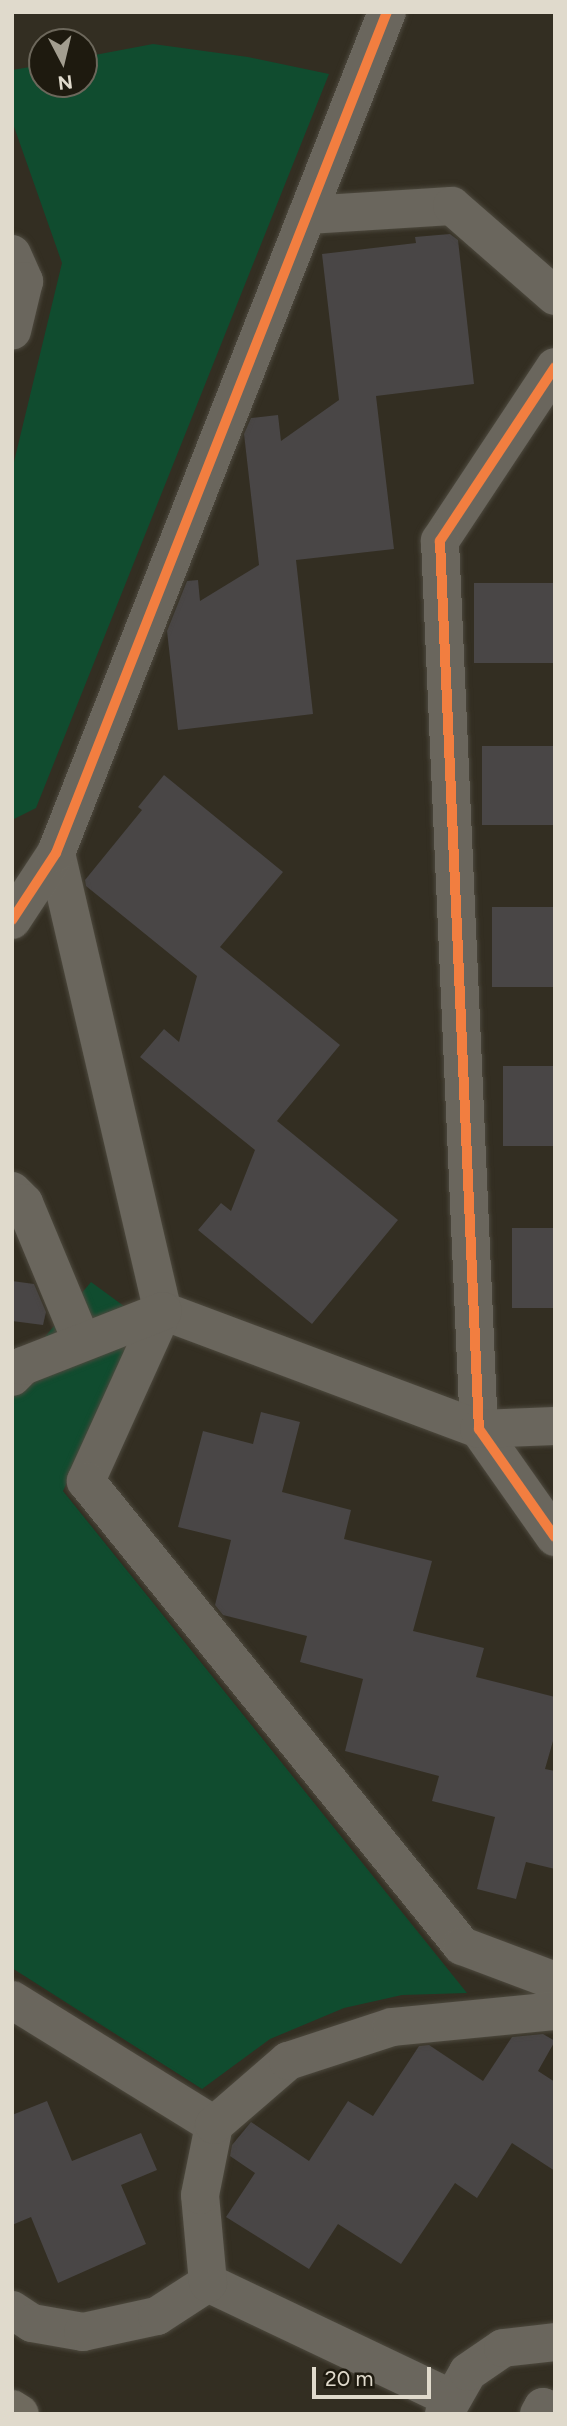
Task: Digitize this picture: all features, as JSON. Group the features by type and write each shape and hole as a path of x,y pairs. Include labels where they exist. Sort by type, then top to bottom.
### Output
{"street":[{"path":"12,920 56,853 387,12"},
{"path":"307,215 452,206 555,296"},
{"path":"12,254 24,281 12,331"},
{"path":"555,368 440,541 479,1429 555,1537"},
{"path":"56,853 163,1311 86,1481 461,1946 555,1981"},
{"path":"12,1191 24,1203 82,1342"},
{"path":"12,1377 23,1366 163,1311 479,1429 555,1426"},
{"path":"12,2000 214,2125"},
{"path":"208,2283 200,2195 214,2125 288,2061 392,2027 555,2011"},
{"path":"12,2310 32,2323 83,2332 157,2316 208,2283"},
{"path":"208,2283 448,2406 468,2372 503,2348 555,2342"},
{"path":"539,2414 543,2407 555,2413"},
{"path":"12,2409 20,2414"}],"green space":[{"path":"153,44 248,57 329,74 36,808 12,820 12,470 62,263 12,121 12,70 28,67 28,98 98,98 98,54"},
{"path":"91,1282 143,1320 63,1491 467,1993 402,1995 344,2008 270,2039 202,2089 12,1968 12,1376"}],"building":[{"path":"450,234 458,240 474,384 376,396 394,549 296,560 313,714 178,730 167,631 187,581 198,580 200,601 259,565 244,434 251,418 278,415 281,441 339,400 322,254 416,243 415,237"},
{"path":"474,583 555,583 555,663 474,663"},
{"path":"482,746 555,746 555,825 482,825"},
{"path":"164,775 283,872 220,947 340,1045 277,1121 398,1220 312,1324 198,1230 221,1203 231,1211 255,1150 140,1057 164,1029 179,1042 197,976 86,886 85,880 142,810 138,807"},
{"path":"492,907 555,907 555,987 492,987"},
{"path":"503,1066 555,1066 555,1146 503,1146"},
{"path":"512,1228 555,1228 555,1308 512,1308"},
{"path":"12,1281 34,1284 46,1312 43,1325 12,1321"},
{"path":"261,1412 300,1422 282,1492 351,1510 344,1539 432,1561 413,1631 484,1648 476,1677 555,1697 555,1734 545,1769 555,1771 555,1869 526,1862 516,1899 477,1889 495,1817 432,1801 439,1776 345,1751 363,1679 300,1662 307,1636 223,1615 215,1605 231,1540 178,1527 203,1431 253,1444"},
{"path":"543,2034 555,2041 538,2071 555,2082 555,2171 512,2143 477,2198 455,2183 401,2264 338,2224 309,2269 226,2217 255,2173 230,2156 232,2145 251,2122 309,2161 348,2101 373,2116 419,2046 429,2045 483,2081 512,2037"},
{"path":"47,2101 72,2161 141,2133 157,2170 121,2185 146,2244 58,2283 31,2217 12,2225 12,2115"}],"cycle path":[{"path":"12,920 56,853 387,12"},
{"path":"555,367 440,541 479,1429 555,1537"}]}
